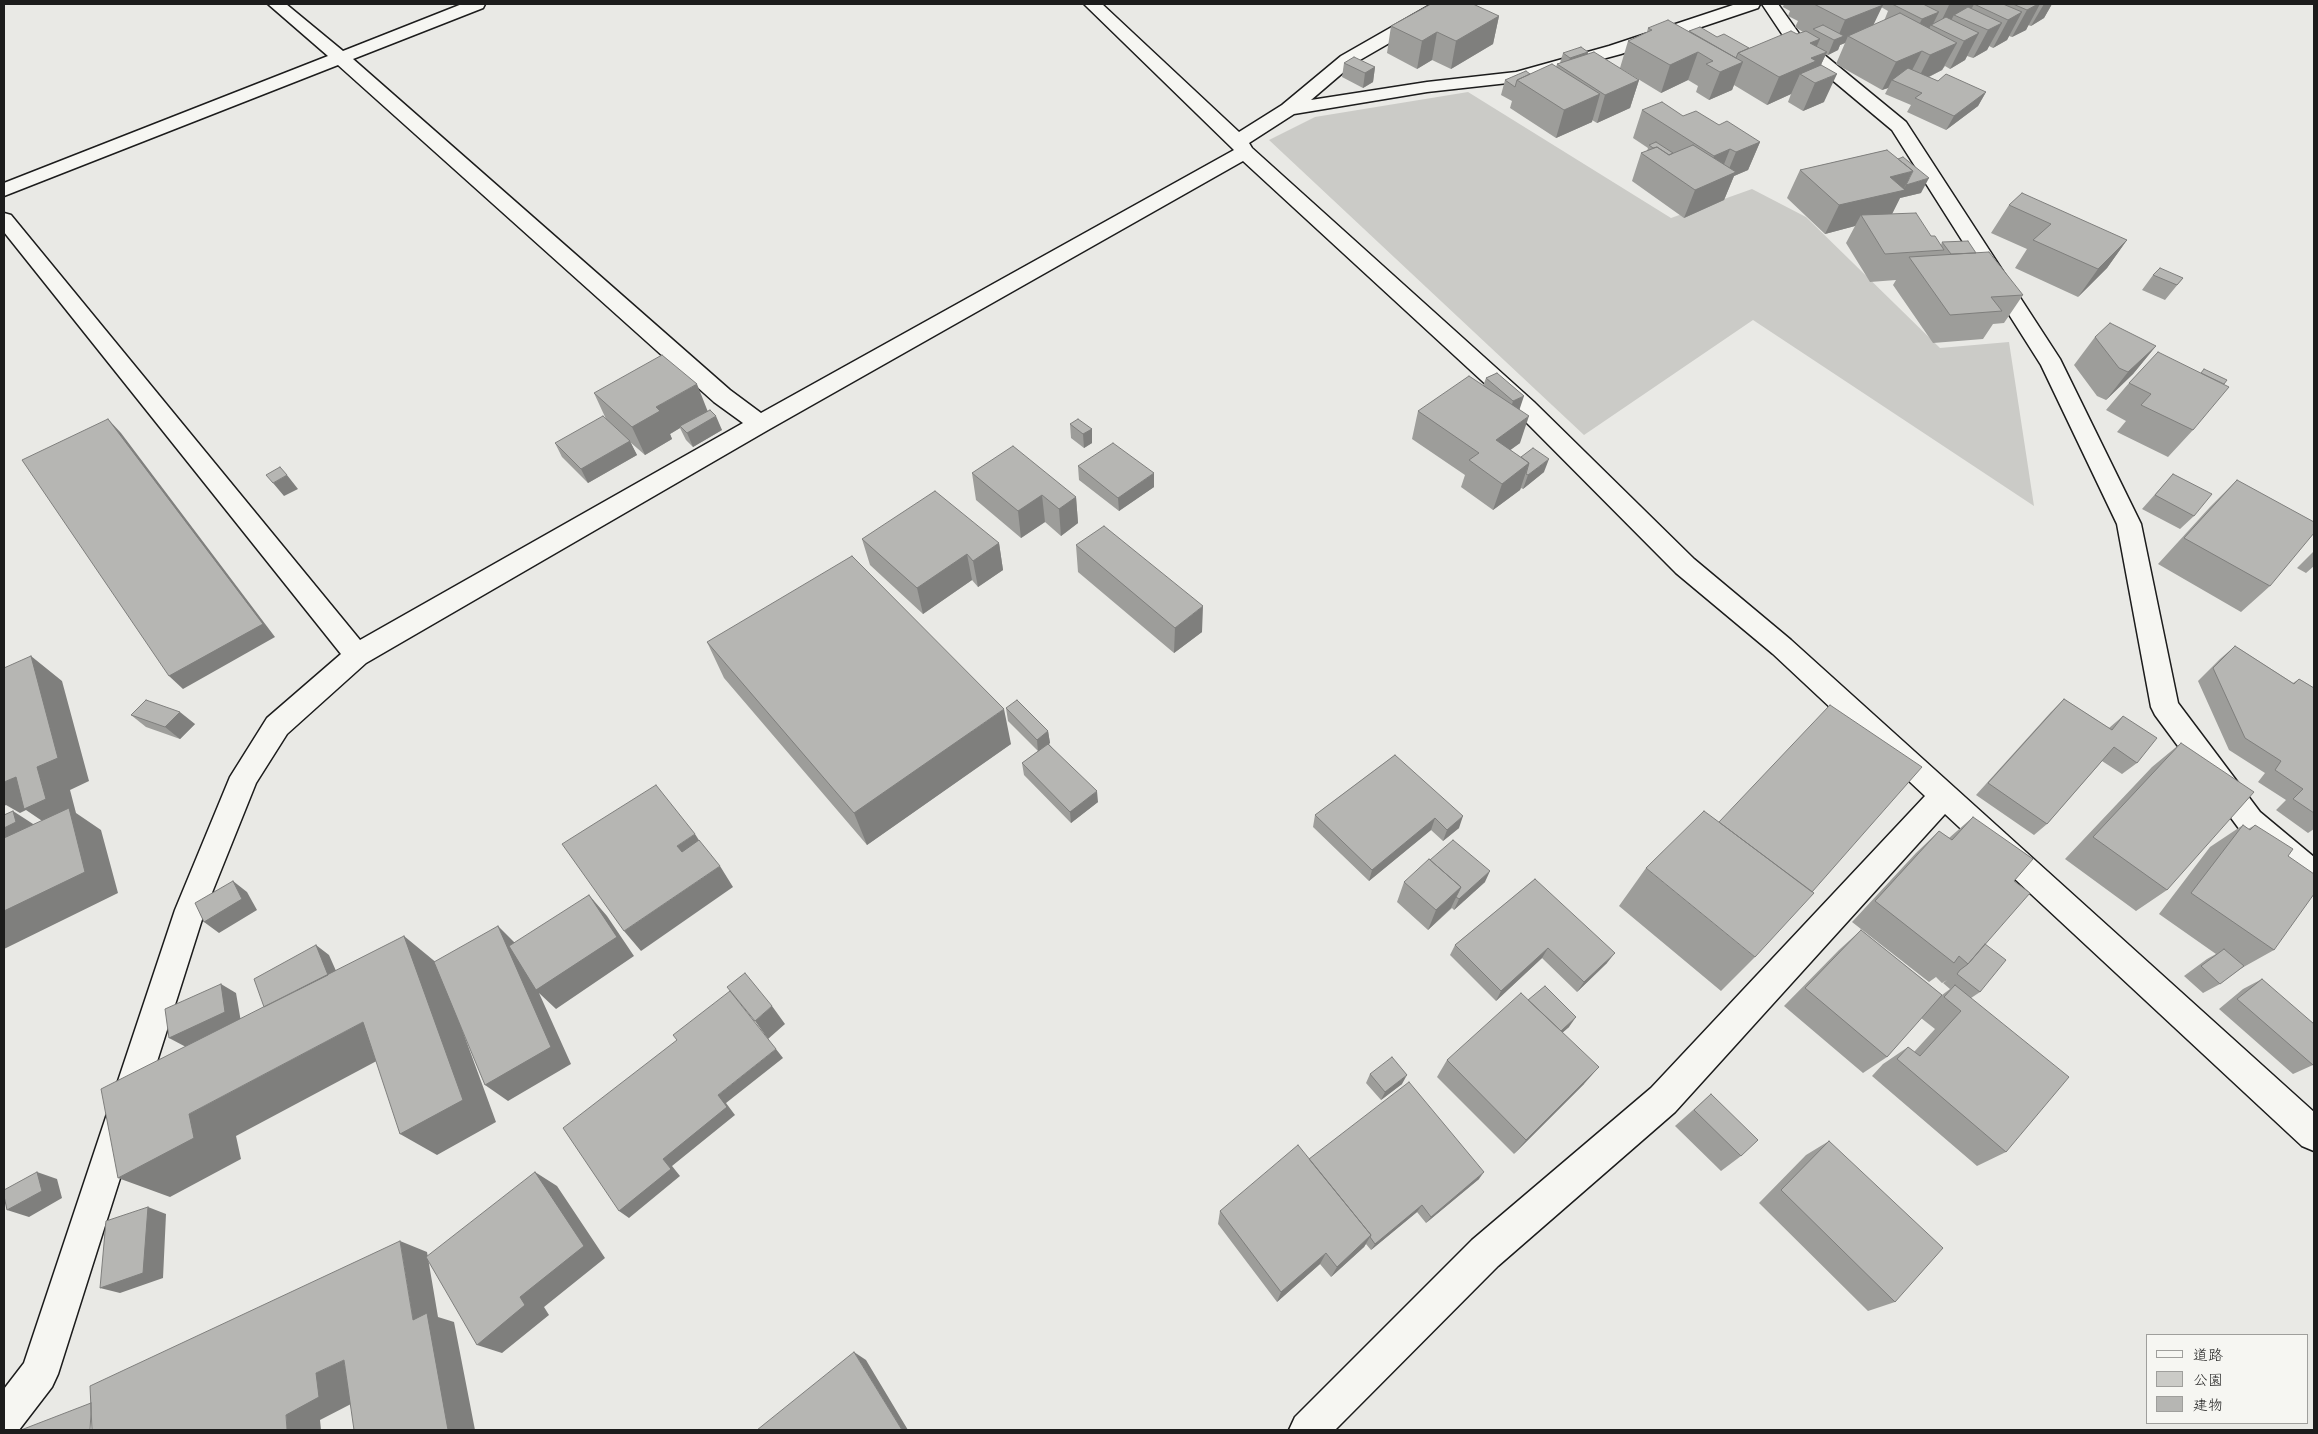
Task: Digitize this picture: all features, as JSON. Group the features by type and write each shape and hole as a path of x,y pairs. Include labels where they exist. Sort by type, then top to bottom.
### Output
{"street":[{"path":"276,4 340,57 722,396 760,424"},
{"path":"4,190 477,4"},
{"path":"1092,4 1242,146 1526,408 1685,566 1782,647 2314,1134"},
{"path":"4,1419 39,1374 190,910 244,777 277,726 357,655 1242,146 1348,60 1444,4"},
{"path":"1289,108 1427,87 1517,77 1615,50 1752,4"},
{"path":"1770,4 1794,39 1899,126 2052,364 2130,524 2165,707 2250,821 2314,875"},
{"path":"4,219 357,655"},
{"path":"1308,1430 1485,1253 1663,1100 1943,796"}],"green space":[{"path":"1468,92 1671,218 1752,189 1806,217 1940,348 2009,342 2034,506 1753,320 1584,435 1269,140 1315,117"}],"building":[{"path":"1431,4 1473,4 1499,16 1456,41 1437,32 1422,41 1391,26"},
{"path":"1814,4 1881,4 1883,5 1845,20"},
{"path":"1892,4 1923,4 1939,12 1922,19"},
{"path":"1974,4 2003,4 2022,12 2008,20"},
{"path":"2013,4 2038,4 2027,10"},
{"path":"1968,7 2002,23 1988,30 1954,15"},
{"path":"1900,13 1957,43 1930,55 1922,51 1896,62 1848,36"},
{"path":"1946,17 1979,33 1964,41 1931,25"},
{"path":"1668,20 1743,62 1720,72 1706,64 1713,61 1698,52 1670,65 1628,41 1652,30 1648,28"},
{"path":"1823,25 1844,36 1834,40 1813,29"},
{"path":"1700,27 1717,37 1724,34 1749,48 1738,53 1736,58 1689,31"},
{"path":"1791,31 1797,34 1806,31 1820,39 1810,43 1827,52 1811,58 1816,61 1779,77 1738,53"},
{"path":"1581,47 1588,52 1570,58 1563,53"},
{"path":"1594,52 1639,80 1605,95 1557,64"},
{"path":"1354,57 1375,67 1365,73 1344,63"},
{"path":"1552,64 1600,94 1564,110 1517,80"},
{"path":"1821,65 1837,74 1815,83 1800,74"},
{"path":"1908,68 1938,81 1946,74 1986,92 1954,116 1915,98 1922,93 1892,80"},
{"path":"1526,71 1530,74 1517,80 1515,87 1505,80"},
{"path":"1662,102 1683,116 1696,111 1719,125 1727,121 1760,142 1736,152 1730,149 1714,156 1642,110"},
{"path":"1656,142 1673,153 1669,155 1657,147 1653,148 1649,145"},
{"path":"1693,145 1736,172 1695,190 1641,153 1657,147 1669,155"},
{"path":"1887,150 1913,171 1890,177 1905,190 1839,205 1800,170"},
{"path":"1903,157 1929,178 1906,185 1913,171 1898,159"},
{"path":"2022,193 2127,240 2098,269 2033,240 2051,224 2009,205"},
{"path":"1916,213 1931,236 1935,236 1944,250 1885,254 1861,215"},
{"path":"1968,241 1976,253 1951,254 1942,242"},
{"path":"1989,252 2023,295 1991,297 2002,311 1950,315 1909,257"},
{"path":"2160,268 2183,278 2177,285 2153,275"},
{"path":"2110,323 2156,346 2128,372 2119,368 2095,337"},
{"path":"2158,352 2229,387 2193,430 2141,405 2151,394 2129,383"},
{"path":"662,355 697,384 656,407 660,411 632,427 594,393"},
{"path":"2204,369 2227,380 2224,384 2201,373"},
{"path":"1497,373 1524,396 1513,401 1486,378"},
{"path":"1469,376 1529,416 1496,440 1529,463 1502,484 1469,460 1479,453 1418,411"},
{"path":"710,410 716,416 687,433 680,426"},
{"path":"603,416 630,441 581,469 555,443"},
{"path":"108,419 263,624 169,676 22,460"},
{"path":"1078,419 1092,429 1083,434 1070,424"},
{"path":"1113,443 1154,473 1118,498 1078,466"},
{"path":"1013,446 1076,497 1059,509 1042,495 1018,511 972,473"},
{"path":"1533,448 1549,459 1528,475 1526,474 1529,463 1521,457"},
{"path":"280,467 287,475 273,483 266,475"},
{"path":"2173,474 2212,494 2194,516 2155,495"},
{"path":"2237,480 2314,522 2314,533 2270,586 2184,538"},
{"path":"935,491 999,543 973,561 967,554 917,588 862,539"},
{"path":"1104,526 1203,606 1175,628 1076,545"},
{"path":"852,556 1004,709 854,813 707,642"},
{"path":"2235,646 2294,684 2299,679 2314,688 2314,813 2293,799 2303,789 2275,770 2281,761 2245,738 2213,668"},
{"path":"31,656 58,758 37,767 46,799 24,809 16,777 4,782 4,668"},
{"path":"2064,699 2112,730 2123,716 2157,738 2137,763 2114,747 2047,824 1988,783"},
{"path":"146,700 180,712 165,727 131,715"},
{"path":"1017,700 1048,731 1037,740 1006,708"},
{"path":"1830,705 1922,767 1812,892 1719,822"},
{"path":"2181,743 2254,792 2167,890 2093,837"},
{"path":"1048,744 1097,791 1070,812 1022,763"},
{"path":"1395,755 1463,816 1447,830 1435,818 1372,870 1315,815"},
{"path":"656,785 695,834 677,846 682,852 699,840 720,866 624,931 562,844"},
{"path":"69,808 85,872 4,911 4,838"},
{"path":"13,811 16,822 4,828 4,815"},
{"path":"1704,811 1814,893 1755,957 1646,868"},
{"path":"1973,817 2033,859 2014,881 2030,893 1968,964 1959,956 1954,963 1875,901 1939,831 1952,840"},
{"path":"2243,825 2250,830 2255,825 2293,849 2288,856 2314,874 2314,894 2274,950 2191,893"},
{"path":"1453,840 1490,871 1459,899 1456,897 1461,887 1430,860"},
{"path":"1429,859 1461,887 1436,910 1404,882"},
{"path":"1535,879 1615,953 1584,982 1548,948 1501,991 1455,945"},
{"path":"233,881 242,899 204,922 195,903"},
{"path":"589,895 617,937 536,990 509,946"},
{"path":"498,926 551,1047 485,1085 434,962"},
{"path":"1861,930 1942,995 1887,1057 1805,988"},
{"path":"404,936 463,1100 400,1134 363,1022 189,1114 194,1138 118,1178 101,1089"},
{"path":"1985,944 2006,960 1980,992 1957,974"},
{"path":"316,945 328,975 264,1007 254,979"},
{"path":"2224,949 2244,966 2220,984 2201,966"},
{"path":"745,973 772,1006 755,1021 727,987"},
{"path":"2262,979 2314,1024 2313,1065 2237,999"},
{"path":"221,984 225,1012 169,1038 165,1009"},
{"path":"1955,985 2069,1077 2006,1152 1897,1059 1908,1047 1920,1056 1961,1011 1944,997"},
{"path":"1545,986 1576,1017 1561,1031 1528,1000"},
{"path":"730,991 776,1049 718,1095 727,1107 663,1159 671,1169 619,1211 563,1128 677,1040 673,1035"},
{"path":"1521,993 1599,1067 1526,1140 1447,1060"},
{"path":"1392,1057 1407,1075 1385,1092 1370,1074"},
{"path":"1409,1082 1484,1172 1431,1217 1422,1205 1375,1244 1370,1237 1371,1235 1309,1159"},
{"path":"1711,1094 1758,1140 1741,1156 1694,1110"},
{"path":"1829,1141 1943,1248 1895,1302 1781,1190"},
{"path":"1298,1145 1371,1235 1337,1267 1326,1253 1281,1292 1220,1211"},
{"path":"37,1172 42,1191 7,1210 4,1190"},
{"path":"535,1172 584,1246 520,1297 525,1305 477,1345 426,1257"},
{"path":"148,1207 143,1273 100,1288 106,1221"},
{"path":"400,1241 413,1320 427,1313 448,1430 354,1430 344,1360 316,1373 319,1397 286,1415 287,1430 92,1430 90,1386"},
{"path":"854,1352 902,1430 757,1430"},
{"path":"91,1403 90,1430 21,1430"}]}
